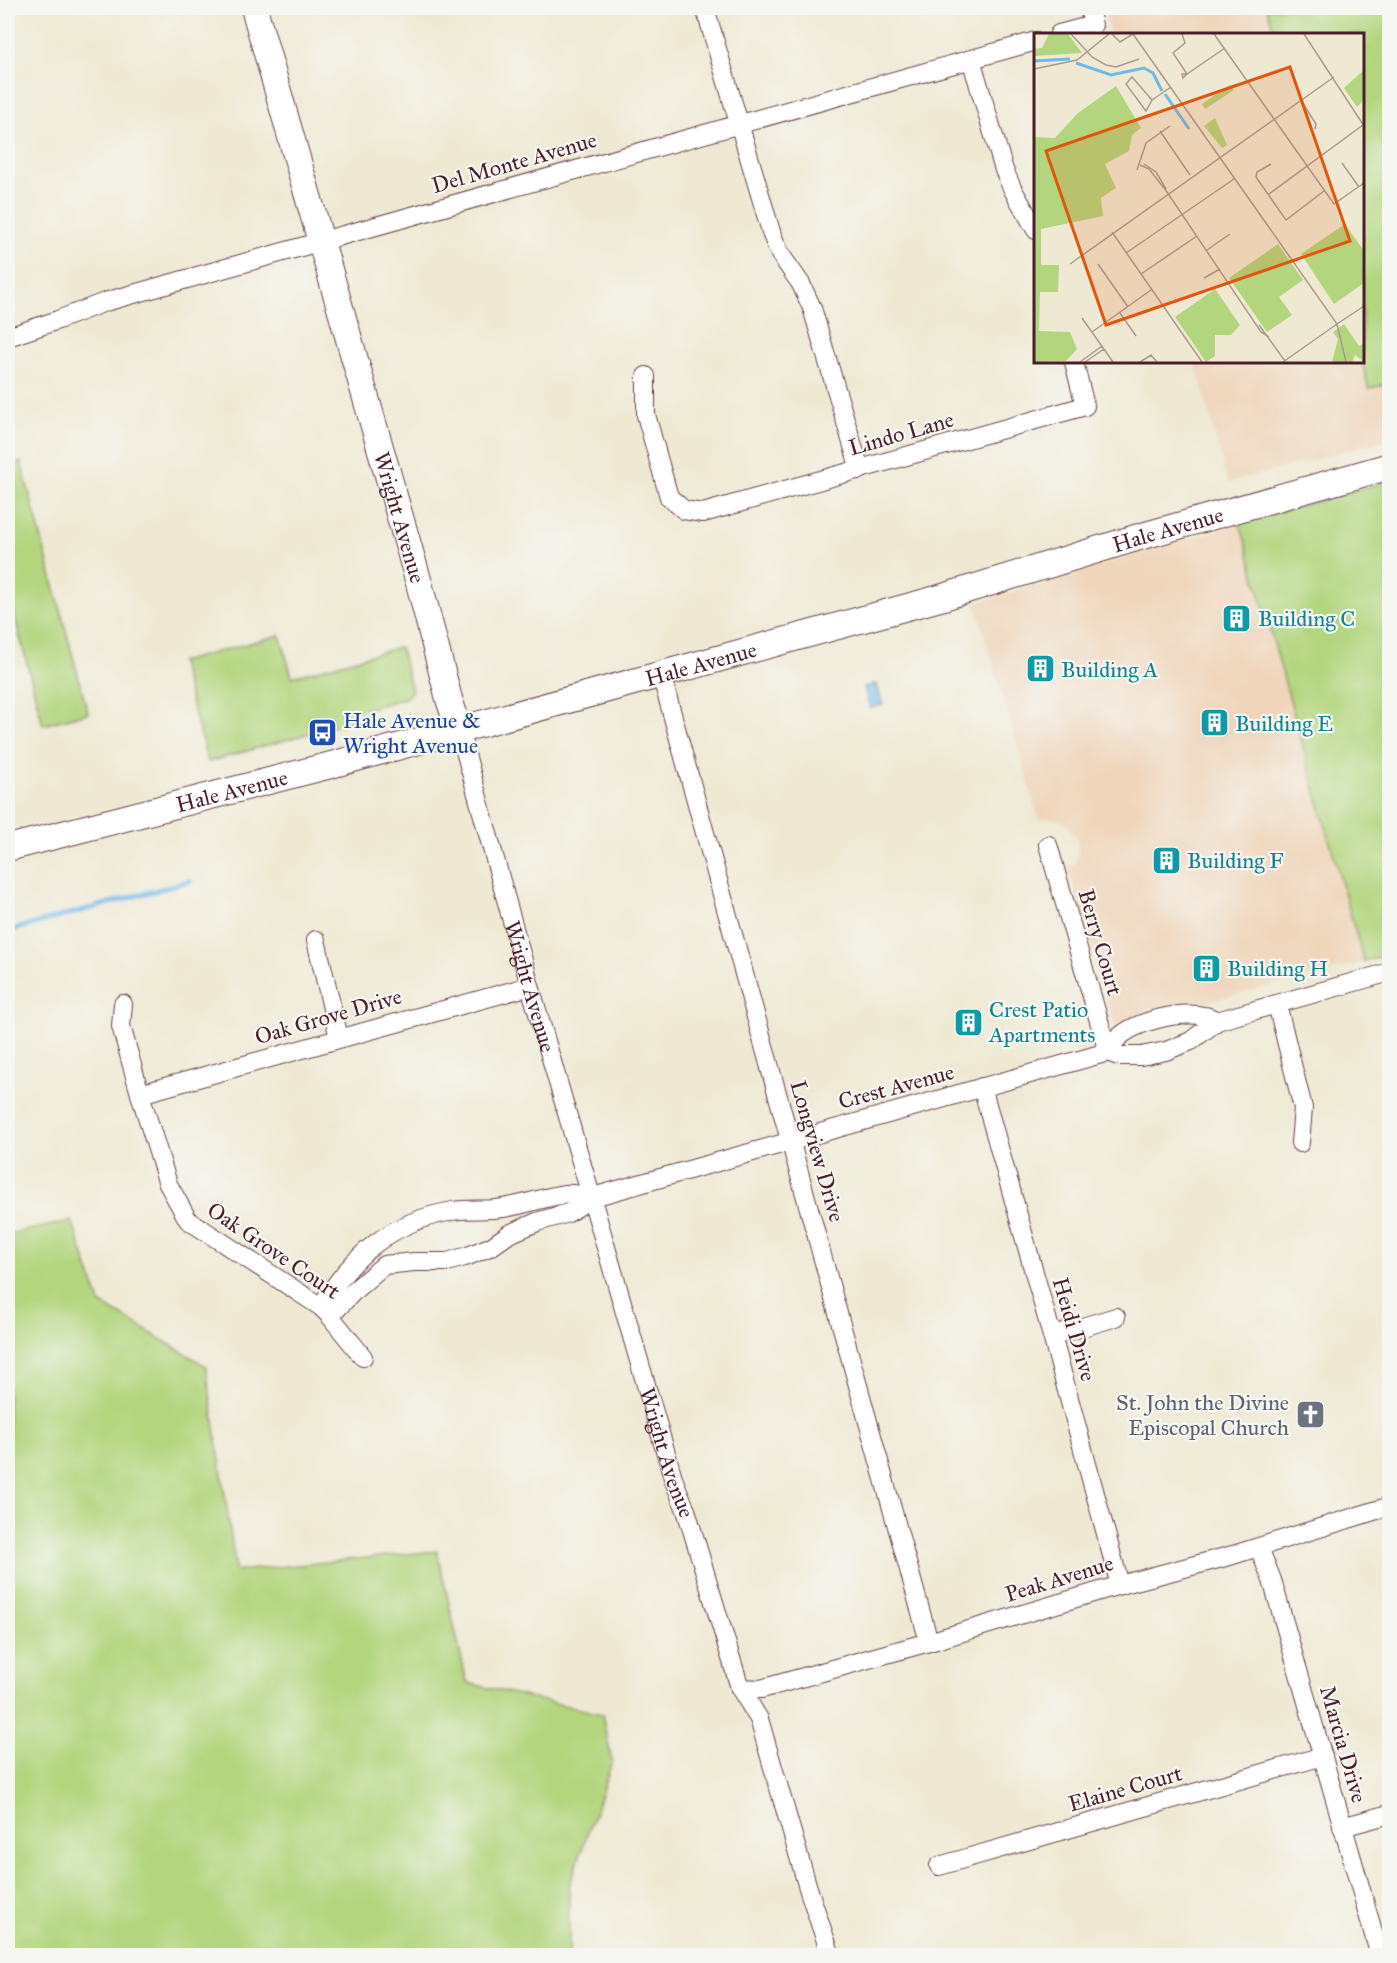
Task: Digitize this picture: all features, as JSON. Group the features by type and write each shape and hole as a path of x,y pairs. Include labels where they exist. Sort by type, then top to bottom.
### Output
{"main road":[{"name":"Wright Avenue","path":"259,9 321,241 459,729"},
{"name":"Hale Avenue","path":"8,848 331,765 940,598 1139,537 1389,466"}],"street":[{"path":"705,8 772,235 780,254 801,284 812,308 860,470"},
{"path":"1061,33 1091,16"},
{"name":"Del Monte Avenue","path":"8,337 105,302 1034,41"},
{"path":"971,59 1004,170 1034,228"},
{"name":"Lindo Lane","path":"646,376 646,415 669,497 684,510 703,513 1085,406 1074,363"},
{"name":"Longview Drive","path":"661,674 929,1642"},
{"name":"Wright Avenue","path":"459,729 530,986 674,1481 686,1510 740,1688 759,1719 808,1888 831,1956"},
{"name":"Berry Court","path":"1048,845 1108,1052"},
{"path":"316,940 339,1038"},
{"name":"Crest Avenue","path":"325,1311 384,1265 447,1262 468,1256 492,1246 509,1234 537,1222 568,1213 593,1197 1108,1052 1118,1056 1141,1056 1166,1051 1191,1041 1217,1021 1389,972"},
{"name":"Oak Grove Drive","path":"140,1094 530,986"},
{"name":"Oak Grove Court","path":"123,1004 121,1026 140,1094 168,1184 188,1220 325,1311 363,1357"},
{"path":"1277,1004 1303,1108 1300,1143"},
{"name":"Crest Avenue","path":"1108,1052 1116,1040 1130,1030 1150,1021 1181,1016 1204,1016 1217,1021"},
{"name":"Heidi Drive","path":"982,1087 1120,1585"},
{"name":"Crest Avenue","path":"325,1311 336,1281 363,1253 387,1234 420,1220 454,1210 487,1210 522,1205 567,1194 593,1197"},
{"path":"1052,1336 1116,1317"},
{"name":"Peak Avenue","path":"740,1688 761,1689 929,1642 1120,1585 1259,1548 1389,1506"},
{"name":"Marcia Drive","path":"1259,1548 1272,1580 1380,1956"},
{"name":"Elaine Court","path":"939,1866 1323,1756"},
{"path":"1342,1827 1389,1814"}],"shaded area":[{"path":"1103,8 1389,8 1389,439 1228,483 1195,363 1364,363 1364,33 1110,33"},
{"path":"1240,523 1364,962 1115,1025 1069,869 1078,853 1077,838 1067,824 1058,819 1039,819 975,603"}],"green space":[{"path":"1267,8 1389,8 1389,383 1369,389 1362,363 1364,33 1275,33"},
{"path":"21,462 88,713 43,725 8,591 8,466"},
{"path":"1389,481 1389,955 1364,962 1240,523"},
{"path":"280,635 292,677 400,647 412,691 405,698 351,713 353,721 208,762 180,662"},
{"path":"72,1221 100,1303 206,1366 236,1571 437,1551 467,1683 602,1714 612,1762 569,1887 569,1955 8,1955 8,1234"}],"water":[{"path":"876,684 883,705 870,708 864,687"}],"waterway":[{"path":"8,931 190,881"}],"place":[{"name":"Building C","path":"1237,618"},
{"name":"Building A","path":"1040,669"},
{"name":"Building E","path":"1214,723"},
{"name":"Hale Avenue & Wright Avenue","path":"322,733"},
{"name":"Building F","path":"1166,860"},
{"name":"Building H","path":"1206,968"},
{"name":"Crest Patio Apartments","path":"968,1022"},
{"name":"St. John the Divine Episcopal Church","path":"1310,1415"}]}
